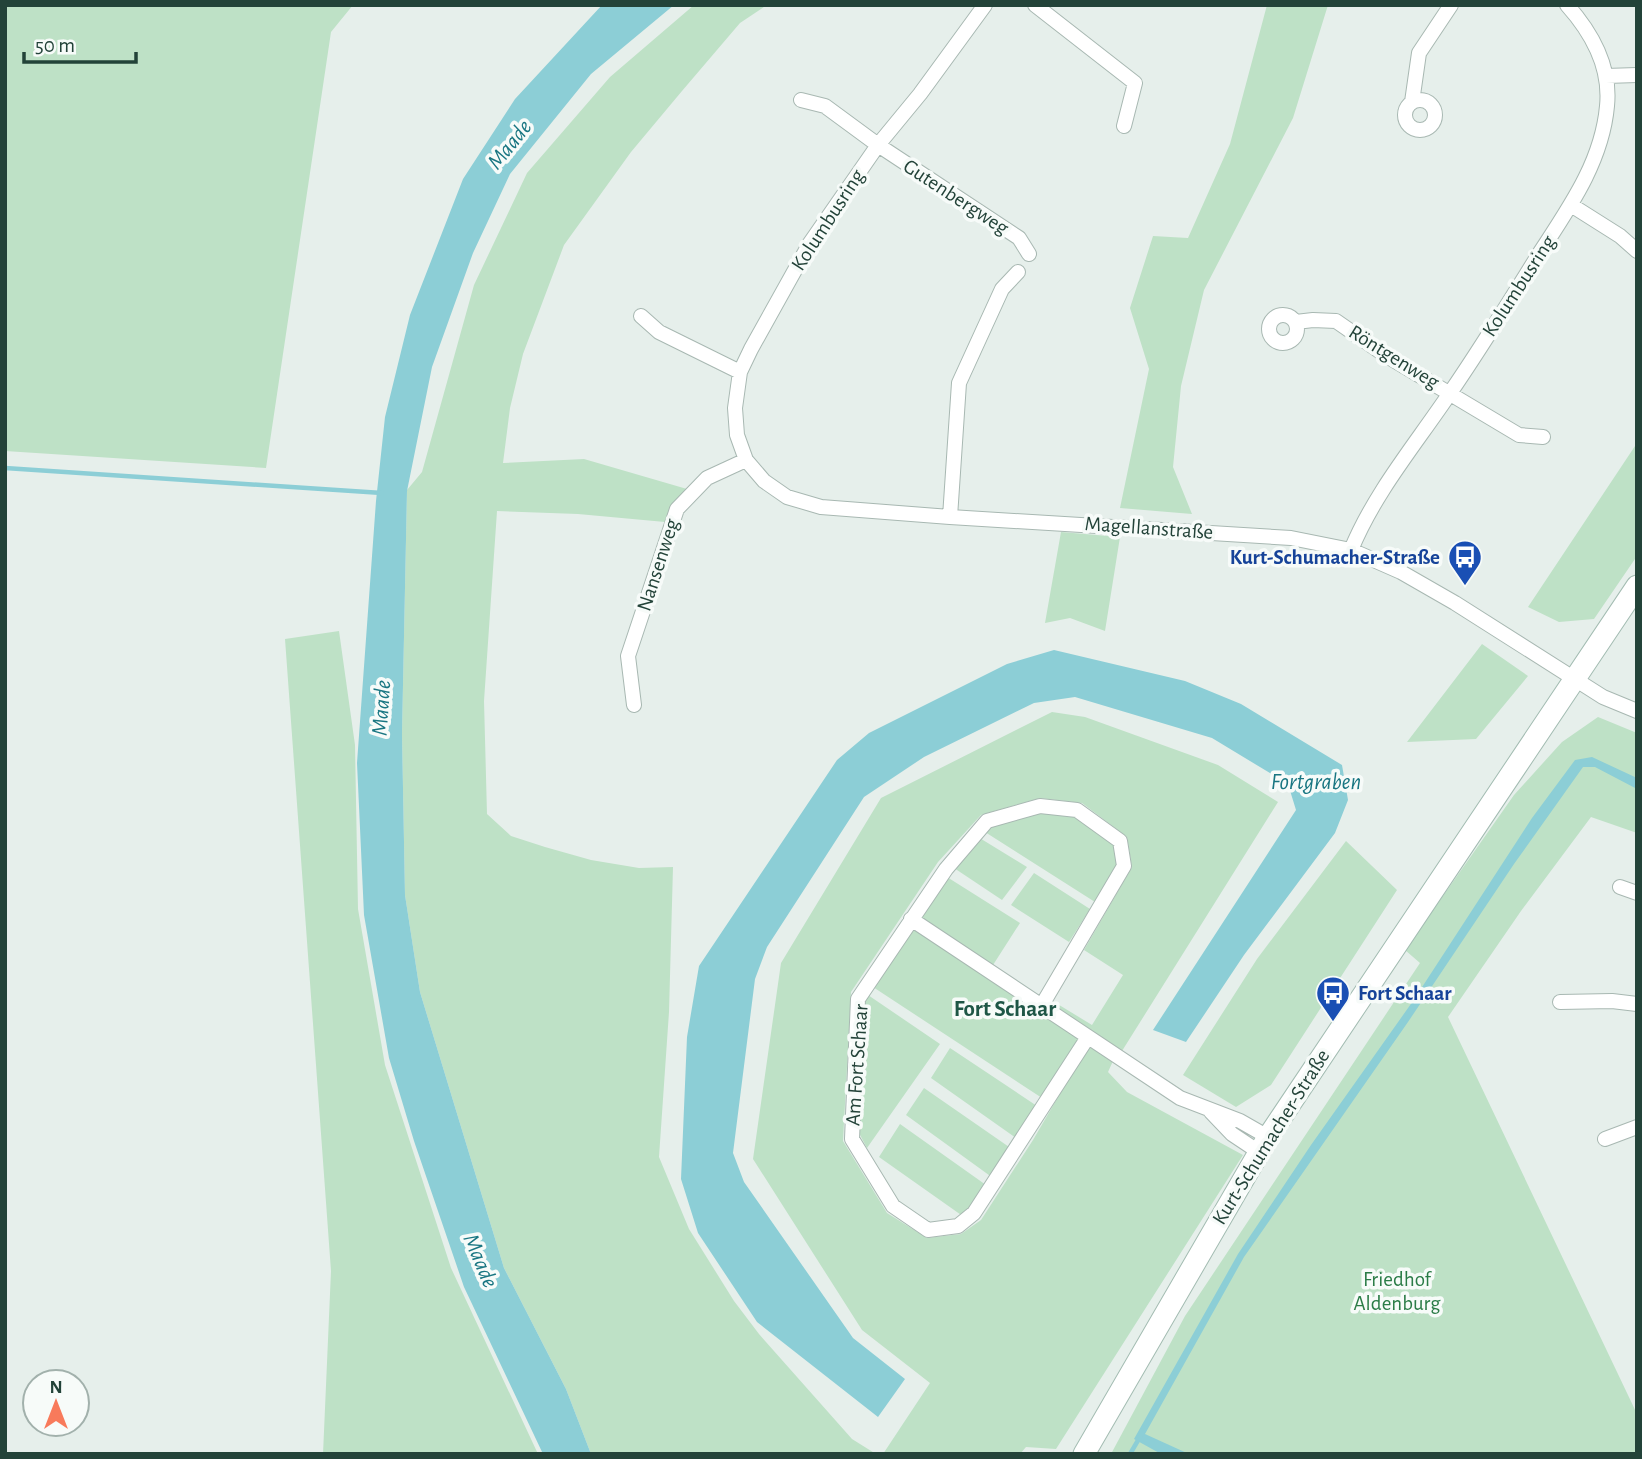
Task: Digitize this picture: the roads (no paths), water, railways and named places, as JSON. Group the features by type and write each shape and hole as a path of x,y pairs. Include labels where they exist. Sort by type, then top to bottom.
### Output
{"main road":[{"name":"Kurt-Schumacher-Straße","path":"1084,1454 1264,1144 1637,586"}],"street":[{"name":"Kolumbusring","path":"746,460 737,435 735,408 740,372 810,243 878,145 920,94 985,5"},
{"path":"1035,5 1135,83 1124,126"},
{"path":"1412,102 1419,53 1451,5"},
{"name":"Kolumbusring","path":"1351,550 1361,525 1391,475 1451,393 1571,205 1591,167 1603,132 1607,104 1606,76 1584,24 1567,5"},
{"path":"1606,76 1637,75"},
{"name":"Gutenbergweg","path":"801,100 825,106 878,145 1019,238 1029,254"},
{"path":"1571,205 1620,236 1637,251"},
{"path":"950,517 959,383 1002,289 1018,272"},
{"path":"641,316 659,332 740,372"},
{"name":"Röntgenweg","path":"1296,322 1336,321 1385,355 1519,435 1543,436"},
{"name":"Magellanstraße","path":"746,460 764,481 788,497 821,507 1291,538 1351,550 1401,572 1603,696 1637,711"},
{"name":"Nansenweg","path":"634,705 628,656 677,509 707,478 746,460"},
{"name":"Am Fort Schaar","path":"1042,1005 1124,866 1120,841 1077,810 1040,806 987,821 946,869 858,999 852,1139 893,1206 929,1230 958,1226 974,1213 1087,1037"},
{"path":"1620,887 1637,893"},
{"path":"911,919 1180,1098 1240,1121 1264,1144"},
{"path":"1560,1002 1612,1001 1637,1004"},
{"path":"1605,1139 1637,1127"}],"water":[{"name":"Maade","path":"602,5 674,5 591,74 510,174 473,253 432,367 407,491 402,734 405,895 420,992 504,1268 566,1389 591,1454 543,1454 464,1287 389,1058 364,915 357,763 376,501 385,417 410,315 463,179 515,99"},
{"name":"Fortgraben","path":"1054,650 1185,681 1241,704 1342,765 1348,800 1335,833 1244,955 1186,1042 1153,1030 1296,810 1288,784 1212,738 1075,697 1034,703 924,757 864,797 767,947 755,979 733,1153 744,1182 853,1338 905,1379 878,1417 757,1322 698,1233 681,1179 687,1037 699,966 837,760 869,733 1007,664"},
{"path":"1592,757 1637,778 1637,789 1595,767 1583,767 1244,1257 1145,1434 1189,1454 1161,1454 1134,1439 1238,1254 1311,1145 1413,1001 1532,818 1575,760"}],"waterway":[{"path":"5,468 382,493"},
{"path":"1130,1454 1140,1437"}],"place":[{"name":"Kurt-Schumacher-Straße","path":"1465,587"},
{"name":"Fort Schaar","path":"1333,1023"}],"district":[{"name":"Fort Schaar","path":"1005,1009"}],"park label":[{"name":"Friedhof Aldenburg","path":"1397,1291"}]}
